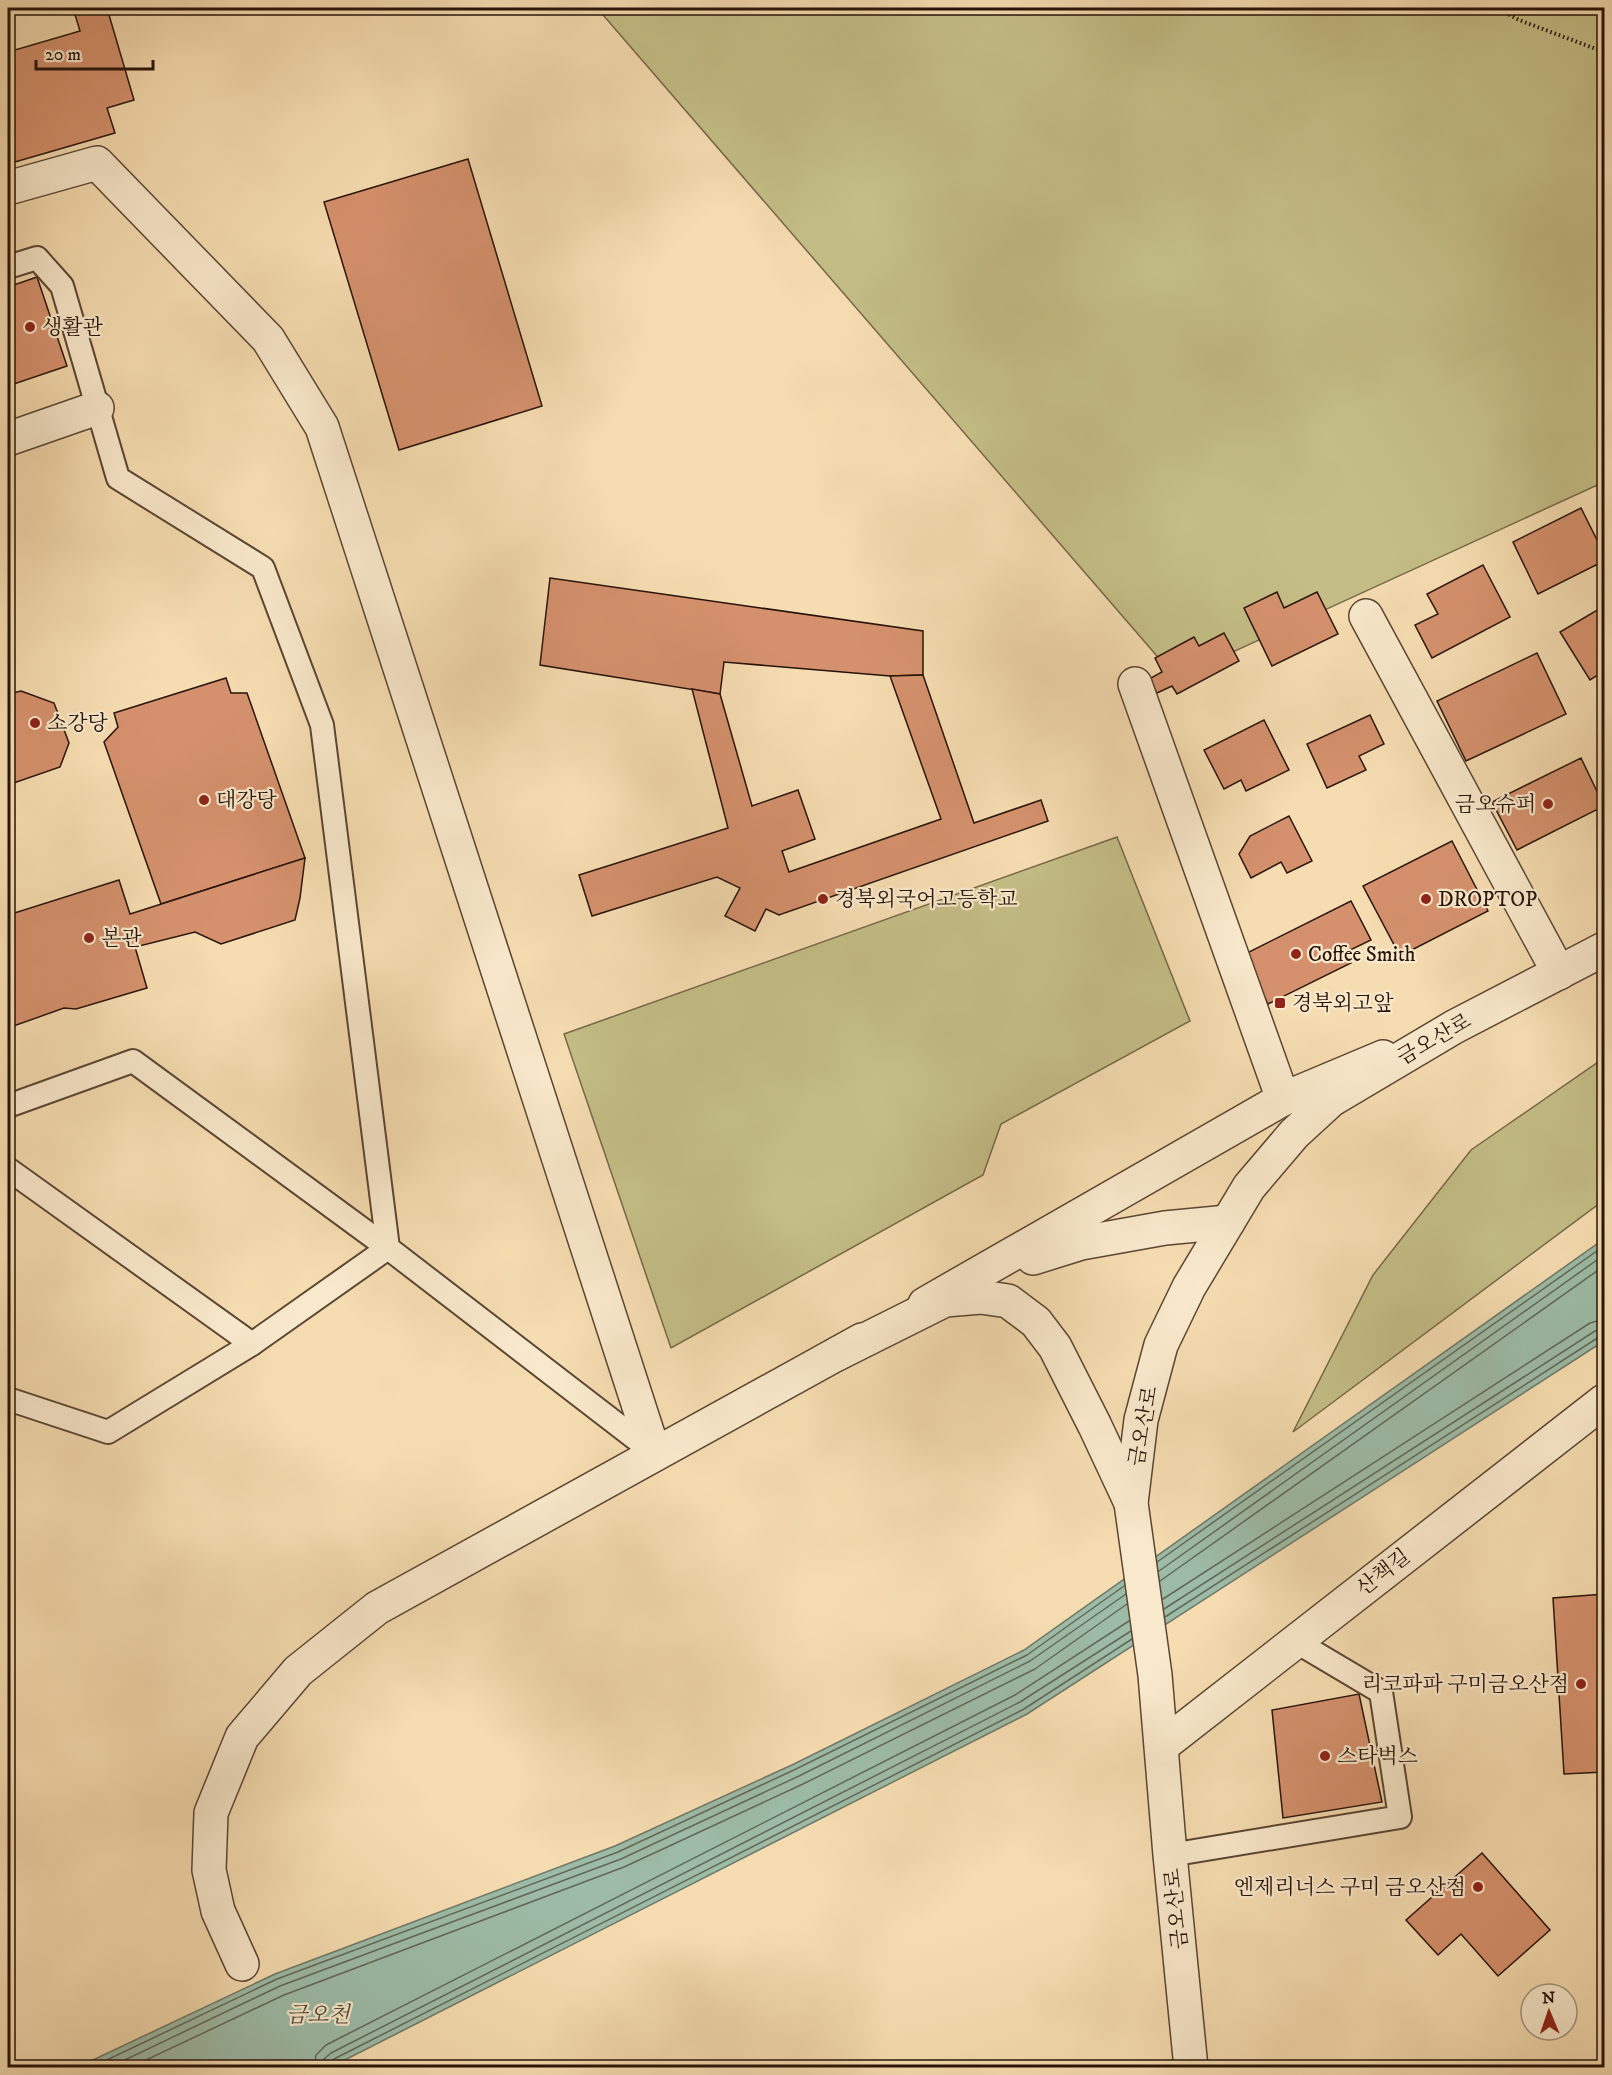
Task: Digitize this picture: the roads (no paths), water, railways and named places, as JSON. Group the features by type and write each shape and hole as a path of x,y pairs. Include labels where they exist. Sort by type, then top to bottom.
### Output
{"street":[{"path":"8,188 97,163 268,339 322,427 654,1453"},
{"path":"8,439 97,408"},
{"path":"1365,616 1559,973"},
{"path":"1134,684 1283,1099"},
{"name":"금오산로","path":"1191,2067 1170,1855 1163,1745 1131,1503 1141,1420 1161,1345 1189,1287 1249,1187 1294,1134 1331,1100 1454,1027 1605,949"},
{"path":"242,1964 218,1911 209,1870 211,1813 242,1737 298,1671 377,1608 837,1354 1283,1099 1454,1027"},
{"path":"947,1292 1024,1260 1081,1244 1165,1227 1228,1222"},
{"path":"837,1354 945,1300 981,1297 1008,1301 1036,1322 1055,1347 1131,1503"},
{"name":"산책길","path":"1163,1745 1605,1401"}],"lane":[{"path":"8,267 37,258 62,286 118,478 263,568 322,724 388,1248"},
{"path":"8,1106 133,1061 388,1248 654,1453"},
{"path":"8,1169 252,1344"},
{"path":"8,1399 108,1432 252,1344 388,1248"},
{"path":"1170,1855 1400,1817 1382,1692 1295,1641"}],"water":[{"name":"금오천","path":"1604,1239 1604,1341 1027,1714 331,2067 76,2068 275,1974 615,1846 794,1764 1024,1650"}],"place":[{"name":"생활관","path":"30,327"},
{"name":"소강당","path":"35,723"},
{"name":"대강당","path":"204,800"},
{"name":"금오슈퍼","path":"1548,804"},
{"name":"경북외국어고등학교","path":"823,899"},
{"name":"DROPTOP","path":"1426,899"},
{"name":"본관","path":"89,938"},
{"name":"Coffee Smith","path":"1296,954"},
{"name":"경북외고앞","path":"1280,1003"},
{"name":"리코파파 구미금오산점","path":"1581,1684"},
{"name":"스타벅스","path":"1325,1756"},
{"name":"엔제리너스 구미 금오산점","path":"1478,1887"}]}
